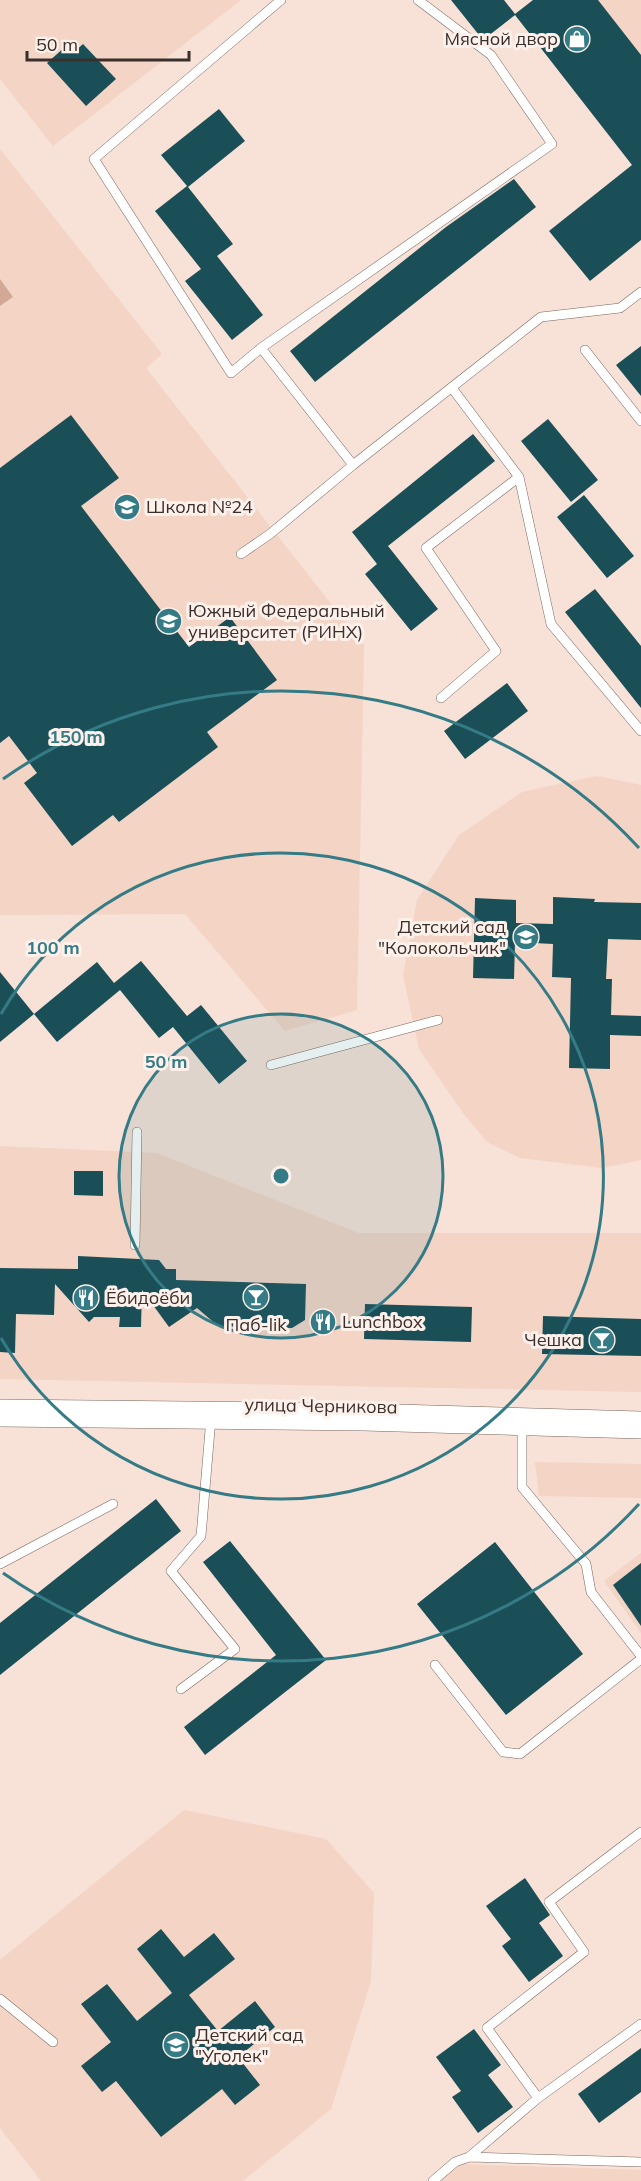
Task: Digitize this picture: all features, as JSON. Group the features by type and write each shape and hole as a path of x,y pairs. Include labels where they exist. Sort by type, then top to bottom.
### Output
{"street":[{"name":"улица Черникова","path":"0,1400 641,1413"},
{"name":"улица Черникова","path":"0,1413 211,1415 641,1425"}],"lane":[{"path":"281,0 94,159 231,373 261,348 552,144 490,55 418,0"},
{"path":"241,554 270,534 353,465 541,317 620,308 641,292"},
{"path":"261,348 353,465"},
{"path":"585,350 641,421"},
{"path":"452,388 519,477 551,624 641,730"},
{"path":"441,698 496,651 426,548 519,477"},
{"path":"271,1065 438,1020"},
{"path":"135,1245 137,1132"},
{"path":"181,1689 235,1649 171,1571 201,1536 211,1415"},
{"path":"435,1665 503,1752 520,1754 641,1658 591,1592 586,1564 522,1487 522,1422"},
{"path":"0,1564 113,1504"},
{"path":"538,2098 487,2028 584,1952 549,1902 641,1832"},
{"path":"0,1999 53,2043"},
{"path":"433,2181 455,2162 469,2157 538,2098 641,2024"},
{"path":"469,2157 641,2162"}],"shaded area":[{"path":"0,0 241,0 53,146 0,79"},
{"path":"555,0 641,0 641,107"},
{"name":"Школа №24","path":"0,149 162,354 146,368 364,646 357,1010 285,1031 185,914 0,915"},
{"path":"0,279 13,297 0,306"},
{"name":"Детский сад \"Колокольчик\"","path":"597,776 641,785 641,1160 602,1168 520,1158 487,1142 463,1113 419,1049 403,975 417,900 459,835 522,792"},
{"path":"0,1146 157,1153 359,1233 641,1233 641,1392 0,1379"},
{"path":"535,1462 641,1464 641,1498 539,1496"},
{"path":"641,1553 641,1633 604,1581"},
{"name":"Детский сад \"Уголек\"","path":"184,1810 326,1839 374,1893 371,1981 331,2109 243,2181 41,2181 0,2128 0,1960"},
{"path":"461,2164 641,2170 641,2181 440,2181"}],"building":[{"path":"451,0 504,0 515,14 533,0 598,0 641,55 641,240 590,281 549,231 632,165 515,15 483,40"},
{"path":"83,44 116,79 86,106 47,63 66,46 73,53"},
{"path":"219,109 245,141 188,187 233,244 217,256 263,315 232,340 185,281 201,269 155,211 187,186 161,155"},
{"path":"514,179 536,207 315,382 290,351 446,227"},
{"path":"641,346 641,396 616,365"},
{"path":"71,415 119,478 81,506 189,647 230,617 277,680 207,732 218,747 119,822 113,815 72,846 24,783 37,773 9,736 0,743 0,468"},
{"path":"548,419 598,480 571,502 521,441"},
{"path":"473,434 495,461 388,546 438,609 411,631 365,574 377,564 352,532"},
{"path":"584,495 634,556 607,578 557,517"},
{"path":"595,589 641,646 641,708 565,612"},
{"path":"507,683 528,711 465,759 444,731"},
{"path":"553,897 595,899 594,902 641,903 641,940 608,939 606,979 612,979 611,1015 641,1016 641,1036 610,1035 610,1069 569,1068 571,978 552,977 553,944 515,942 514,979 473,978 475,898 516,900 516,923 553,924"},
{"path":"141,961 187,1016 201,1005 247,1061 219,1084 173,1027 159,1038 120,990 57,1042 34,1014 97,962 114,983"},
{"path":"0,972 34,1014 0,1042"},
{"path":"74,1171 103,1171 103,1196 74,1195"},
{"path":"78,1256 159,1260 166,1269 176,1269 176,1280 306,1284 305,1320 292,1328 218,1326 197,1308 169,1327 142,1290 141,1327 119,1327 120,1317 94,1317 89,1322 55,1284 54,1315 16,1314 15,1353 0,1352 0,1268 78,1269"},
{"path":"365,1304 472,1307 471,1342 364,1339"},
{"path":"543,1316 641,1319 641,1356 542,1354"},
{"path":"156,1499 181,1531 0,1675 0,1623"},
{"path":"230,1541 326,1660 205,1755 184,1727 276,1655 203,1562"},
{"path":"495,1542 583,1654 506,1715 417,1604"},
{"path":"641,1563 641,1626 613,1585"},
{"path":"525,1878 550,1915 539,1923 563,1956 529,1982 502,1946 511,1939 486,1906"},
{"path":"161,1929 184,1957 214,1933 235,1959 189,1995 218,2031 255,2001 275,2027 238,2057 260,2085 235,2105 222,2089 161,2137 116,2081 102,2092 81,2066 111,2042 81,2004 107,1984 137,2021 172,1993 137,1949"},
{"path":"474,2029 501,2065 488,2075 513,2107 478,2133 452,2097 461,2091 436,2057"},
{"path":"641,2048 641,2092 599,2123 578,2094"}],"place":[{"name":"Мясной двор","path":"577,39"},
{"name":"Школа №24","path":"127,507"},
{"name":"Южный Федеральный университет (РИНХ)","path":"169,621"},
{"name":"Детский сад \"Колокольчик\"","path":"526,937"},
{"name":"Паб-lik","path":"256,1297"},
{"name":"Ёбидоёби","path":"86,1298"},
{"name":"Lunchbox","path":"323,1322"},
{"name":"Чешка","path":"602,1340"},
{"name":"Детский сад \"Уголек\"","path":"176,2045"}]}
